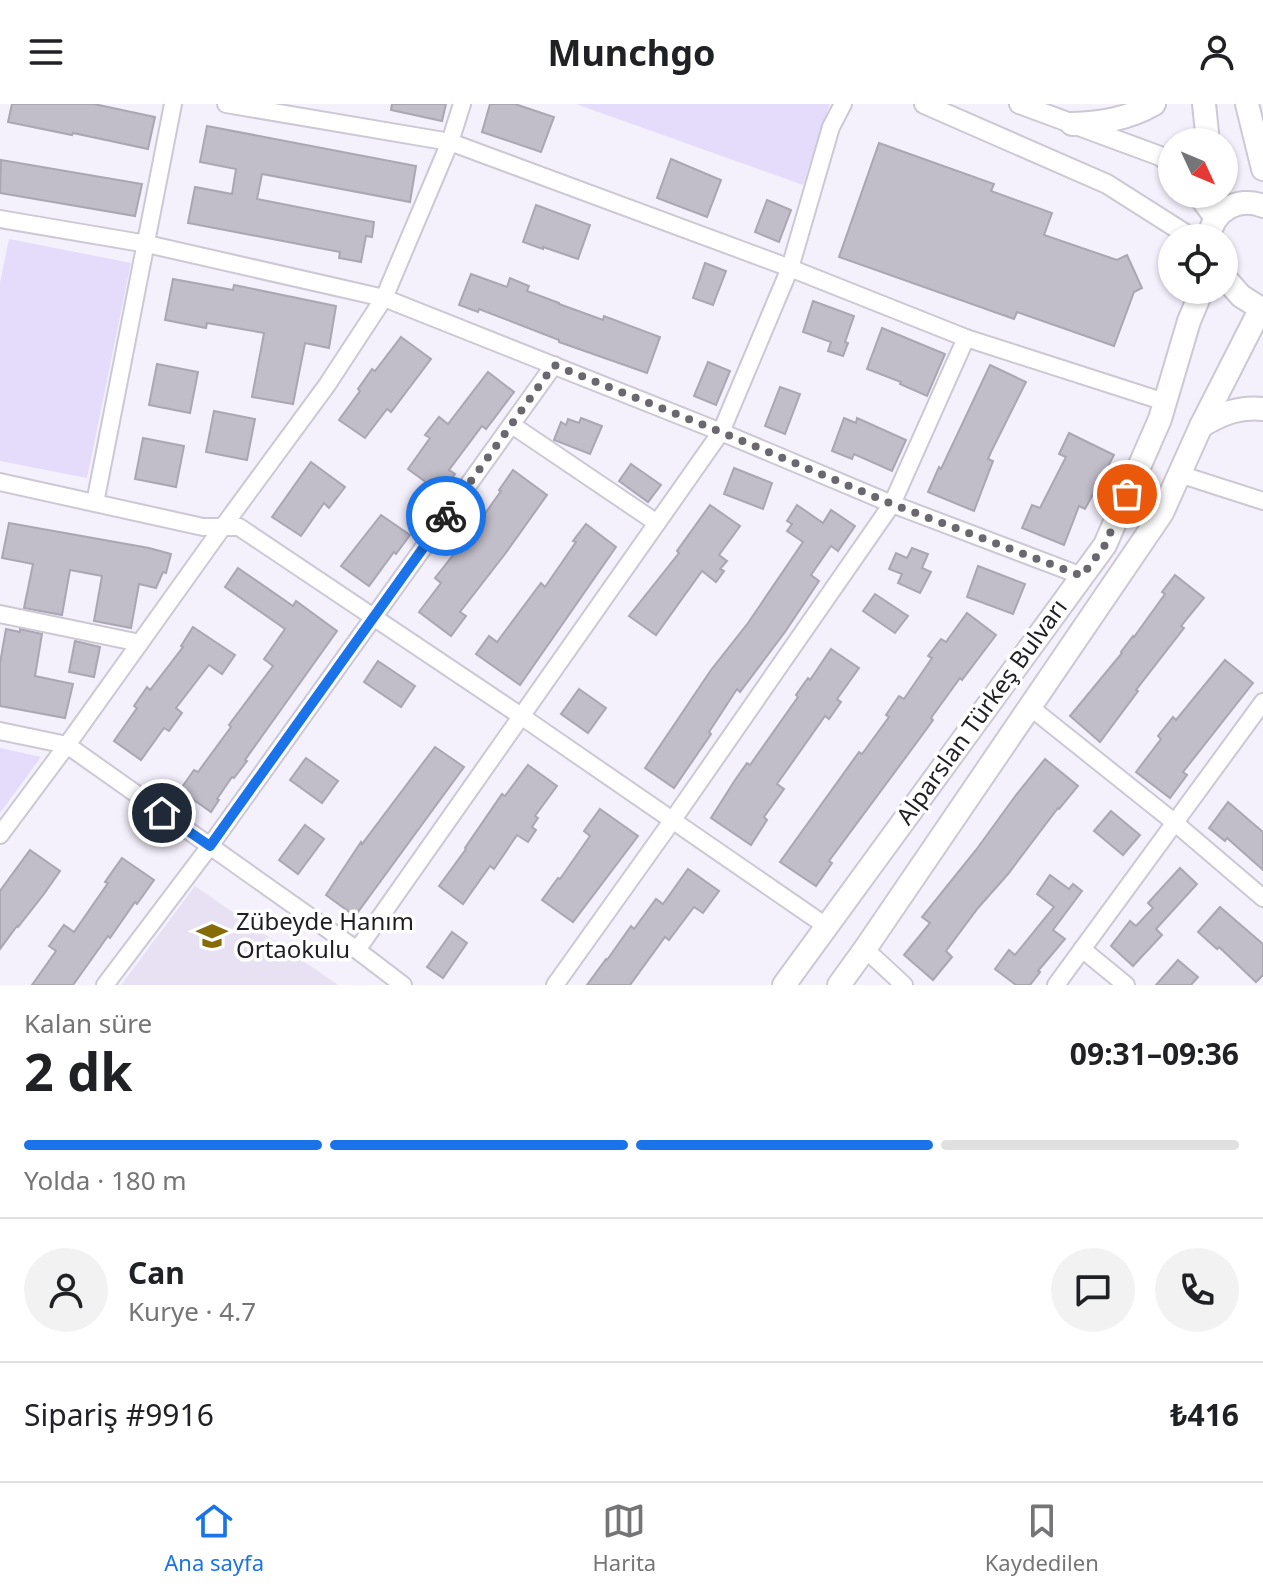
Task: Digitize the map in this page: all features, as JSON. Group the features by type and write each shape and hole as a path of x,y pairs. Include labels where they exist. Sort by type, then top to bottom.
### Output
{"main road":[{"path":"1072,124 1098,123 1131,115 1154,104"},
{"path":"1204,104 1207,128"},
{"path":"1247,104 1262,155"},
{"path":"1216,216 1232,205 1244,202 1263,206"},
{"path":"1238,293 1262,310"},
{"name":"Alparslan Türkeş Bulvarı","path":"784,985 1105,545 1160,419 1196,304"},
{"name":"Alparslan Türkeş Bulvarı","path":"839,985 1162,513 1201,426 1262,310"},
{"path":"1201,426 1236,410 1250,407 1263,409"}],"street":[{"path":"95,503 173,104"},
{"path":"226,104 450,142 790,268 966,338 1165,402"},
{"path":"0,835 327,385 384,298 450,142 462,104"},
{"path":"357,950 721,432 790,268 831,127 843,104"},
{"path":"924,104 1107,184 1170,224"},
{"path":"1019,104 1158,155"},
{"path":"1,222 147,244 384,298 721,432 892,504 1082,576"},
{"path":"555,985 892,504 966,338"},
{"path":"105,985 210,846 554,365"},
{"path":"512,425 657,523"},
{"path":"1179,474 1263,501"},
{"path":"0,482 203,527 239,527 826,926"},
{"path":"0,614 140,643"},
{"path":"1056,985 1262,705"},
{"path":"1030,707 1263,898"},
{"path":"0,731 67,745 403,985"},
{"path":"865,949 904,985"},
{"path":"1082,949 1126,985"}],"shaded area":[{"path":"576,104 830,104 803,185"},
{"path":"9,239 131,263 87,478 0,461 0,283"},
{"path":"0,748 41,757 0,813"},
{"name":"Zübeyde Hanım Ortaokulu","path":"195,886 338,985 121,985"}],"building":[{"path":"12,104 94,104 155,117 148,149 8,122"},
{"path":"392,104 446,104 442,121 391,110"},
{"path":"490,104 515,104 554,117 541,152 482,132"},
{"path":"207,126 416,166 410,202 262,174 257,199 374,222 372,237 366,236 361,262 339,258 340,252 188,223 195,187 232,194 236,169 200,162"},
{"path":"879,143 994,184 991,191 1052,213 1044,235 1117,260 1127,255 1142,288 1134,292 1114,346 1017,312 1014,319 839,257"},
{"path":"671,159 721,180 707,217 657,198"},
{"path":"1,160 142,184 135,216 0,193"},
{"path":"767,200 791,210 779,242 755,232"},
{"path":"536,205 590,225 578,259 523,242"},
{"path":"705,263 726,271 713,305 693,298"},
{"path":"471,274 507,287 510,278 529,286 527,291 559,304 603,320 604,316 660,337 647,373 479,309 478,312 459,305"},
{"path":"173,279 233,290 234,285 336,306 329,348 305,343 293,404 252,397 264,333 207,323 206,328 165,320"},
{"path":"813,301 854,316 843,356 828,351 831,342 803,332"},
{"path":"882,328 945,354 927,396 867,369"},
{"path":"401,337 431,359 391,412 387,409 365,438 339,420 372,369 375,371"},
{"path":"708,362 730,371 716,405 694,396"},
{"path":"157,364 198,372 190,413 149,405"},
{"path":"990,365 1026,382 988,459 993,461 974,511 928,492"},
{"path":"488,372 514,392 486,429 482,426 449,470 455,474 441,493 408,469 430,438 425,435 439,417 448,424"},
{"path":"780,387 800,394 785,434 765,426"},
{"path":"214,411 255,419 247,460 206,452"},
{"path":"581,418 602,426 590,454 554,440 561,422 566,425 568,419 579,423"},
{"path":"844,418 856,423 857,418 906,440 892,471 854,454 852,459 832,451"},
{"path":"1069,433 1114,455 1085,509 1079,506 1064,545 1022,528 1032,505 1040,508 1066,457 1059,454"},
{"path":"143,438 184,446 176,487 135,479"},
{"path":"311,462 345,487 329,508 324,503 301,536 272,517"},
{"path":"631,464 661,485 648,502 619,481"},
{"path":"734,468 772,483 763,509 724,494"},
{"path":"513,470 547,495 460,612 466,616 451,636 419,612 441,583 435,578 479,522"},
{"path":"710,505 740,526 719,555 727,561 720,569 724,571 716,582 702,571 656,635 629,616 679,553 677,551"},
{"path":"797,505 823,523 831,510 855,526 838,551 831,546 811,575 819,581 740,692 737,689 674,788 645,768 803,542 787,531 792,524 787,521"},
{"path":"381,515 410,535 369,586 341,566"},
{"path":"9,523 171,554 166,573 163,572 156,588 139,584 131,628 94,621 102,576 70,570 62,615 24,608 33,564 2,558"},
{"path":"586,524 616,547 520,685 476,654 489,636 497,642 541,583 545,587"},
{"path":"912,548 928,554 922,568 931,572 920,593 898,583 902,574 889,569 896,553 907,558"},
{"path":"978,566 1025,584 1013,614 967,597"},
{"path":"238,568 293,606 296,601 337,631 247,761 232,777 211,812 180,790 194,770 198,772 273,666 264,659 285,629 225,587"},
{"path":"1175,575 1204,598 1100,742 1070,716 1134,637"},
{"path":"875,594 908,616 895,633 863,611"},
{"path":"967,613 996,635 931,718 933,720 829,861 832,863 816,886 780,862 859,752 862,754 889,717 886,715 899,696 904,699 932,658 928,656 941,639 946,642"},
{"path":"193,627 235,655 222,674 209,665 176,708 182,713 169,731 164,728 141,760 114,741 137,708 134,706 147,687 150,690 183,647"},
{"path":"6,629 42,634 35,676 73,684 65,718 0,706 0,663"},
{"path":"75,641 100,647 94,677 69,672"},
{"path":"831,649 859,668 837,699 841,702 829,719 825,716 777,784 784,789 764,817 767,820 751,845 711,818 747,763 750,765"},
{"path":"1225,660 1253,683 1183,772 1187,775 1170,798 1136,772 1173,717 1176,720"},
{"path":"378,661 415,686 401,707 364,682"},
{"path":"579,689 606,708 588,733 561,714"},
{"path":"435,747 464,767 355,916 326,895 361,842"},
{"path":"306,758 338,781 322,803 290,780"},
{"path":"1045,759 1078,786 978,908 946,951 952,957 933,980 904,955 930,923 922,917"},
{"path":"528,765 557,786 535,816 538,818 532,827 536,830 528,842 517,835 494,869 490,866 463,904 439,886 502,794 505,796"},
{"path":"1228,802 1263,832 1263,870 1227,838 1225,841 1209,828"},
{"path":"600,809 638,836 573,922 542,900 590,836 584,831"},
{"path":"1111,811 1140,835 1123,855 1094,831"},
{"path":"305,825 324,839 298,874 279,860"},
{"path":"30,850 60,871 0,949 0,891"},
{"path":"122,858 154,880 137,904 135,902 110,938 108,936 73,985 32,985 56,951 49,946 64,925 74,932"},
{"path":"1180,868 1197,884 1156,929 1162,935 1133,966 1111,946 1130,921 1136,926 1153,908 1148,903"},
{"path":"688,869 719,891 703,913 694,907 669,940 665,937 630,985 587,985 631,926 634,929 656,899 663,904"},
{"path":"1050,875 1069,889 1073,884 1082,891 1053,930 1065,939 1030,985 1016,985 995,969 1009,950 1015,955 1054,907 1037,894"},
{"path":"1220,907 1263,944 1263,975 1256,982 1198,932"},
{"path":"452,932 467,943 443,978 427,967"},
{"path":"1178,960 1198,977 1191,985 1156,985"}],"way so far":[{"path":"446,516 554,365 892,504 1082,576 1105,545 1127,494"}],"place":[{"name":"Zübeyde Hanım Ortaokulu","path":"212,936"}],"route":[{"path":"162,813 210,846 446,516"}]}
